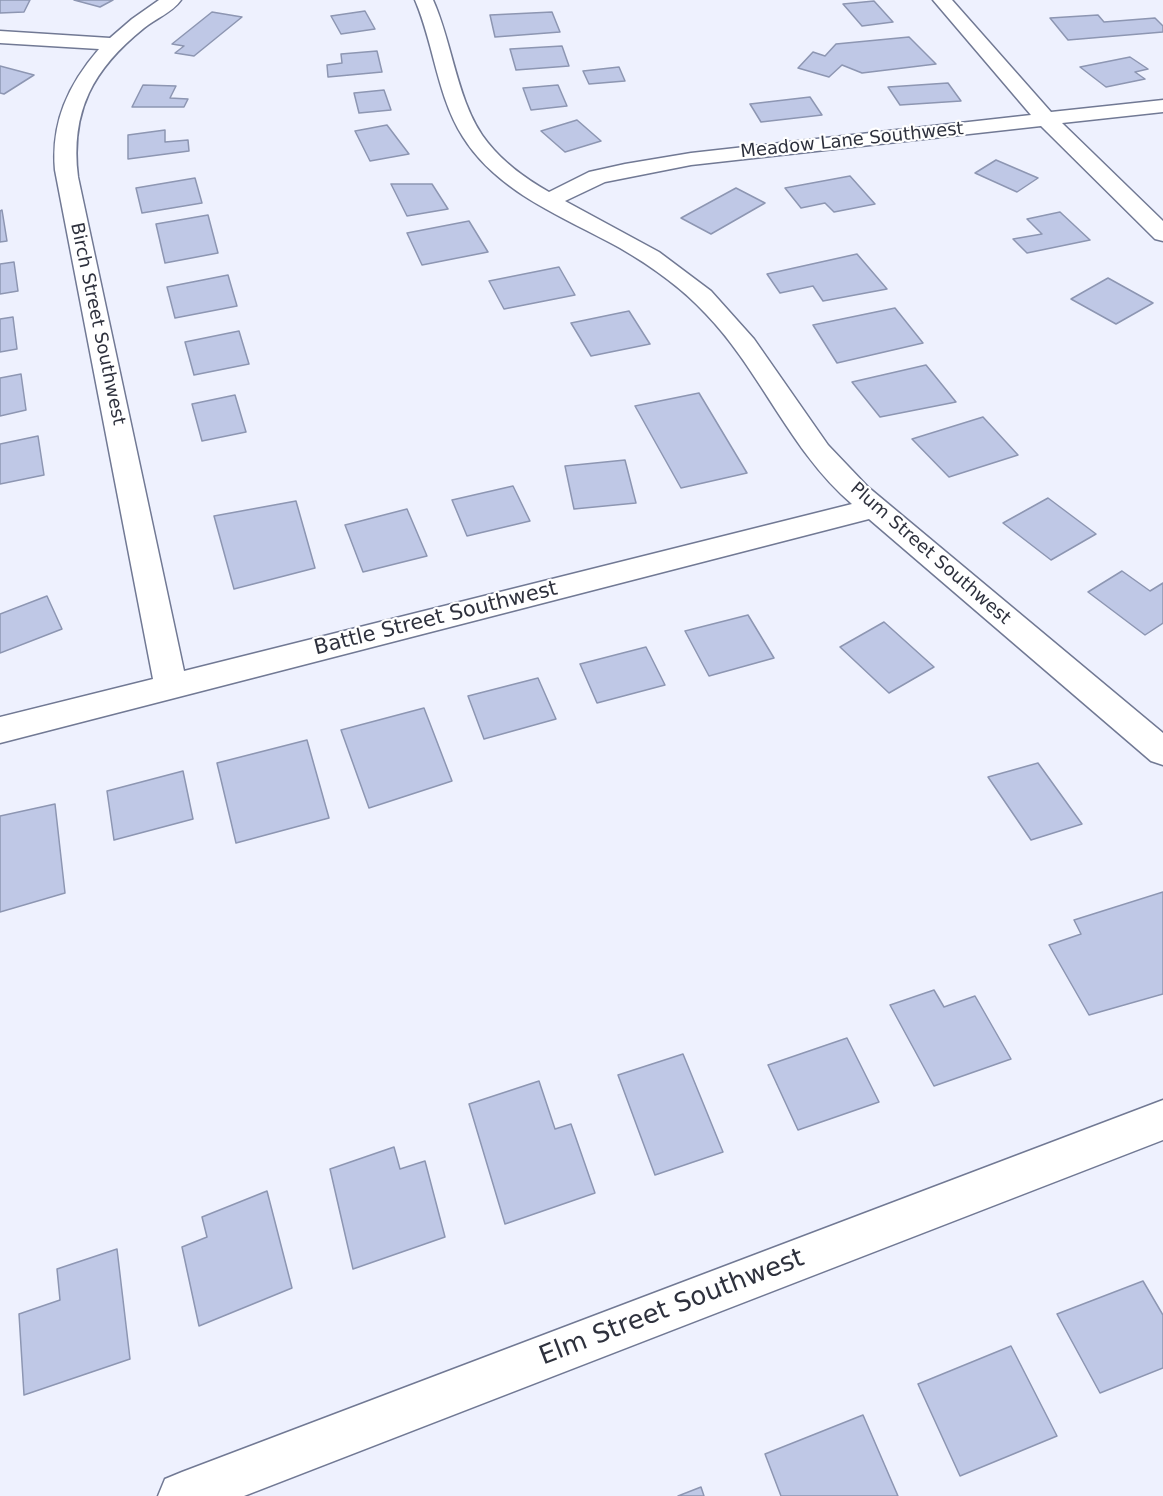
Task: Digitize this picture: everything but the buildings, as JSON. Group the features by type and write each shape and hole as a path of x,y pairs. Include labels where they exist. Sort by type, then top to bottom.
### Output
{"street":[{"name":"Birch Street Southwest","path":"171,687 67,177 64,149 68,120 79,92 94,67 114,44 172,0"},
{"name":"Plum Street Southwest","path":"424,0 465,123 480,147 502,169 548,201 650,256 687,282 718,312 743,343 819,451 873,508 1163,752"},
{"path":"942,0 1046,119 1163,234"},
{"path":"0,37 114,44"},
{"name":"Meadow Lane Southwest","path":"548,201 597,177 680,160 1163,105"},
{"name":"Battle Street Southwest","path":"0,730 873,508"},
{"name":"Elm Street Southwest","path":"182,1496 1163,1120"}]}
